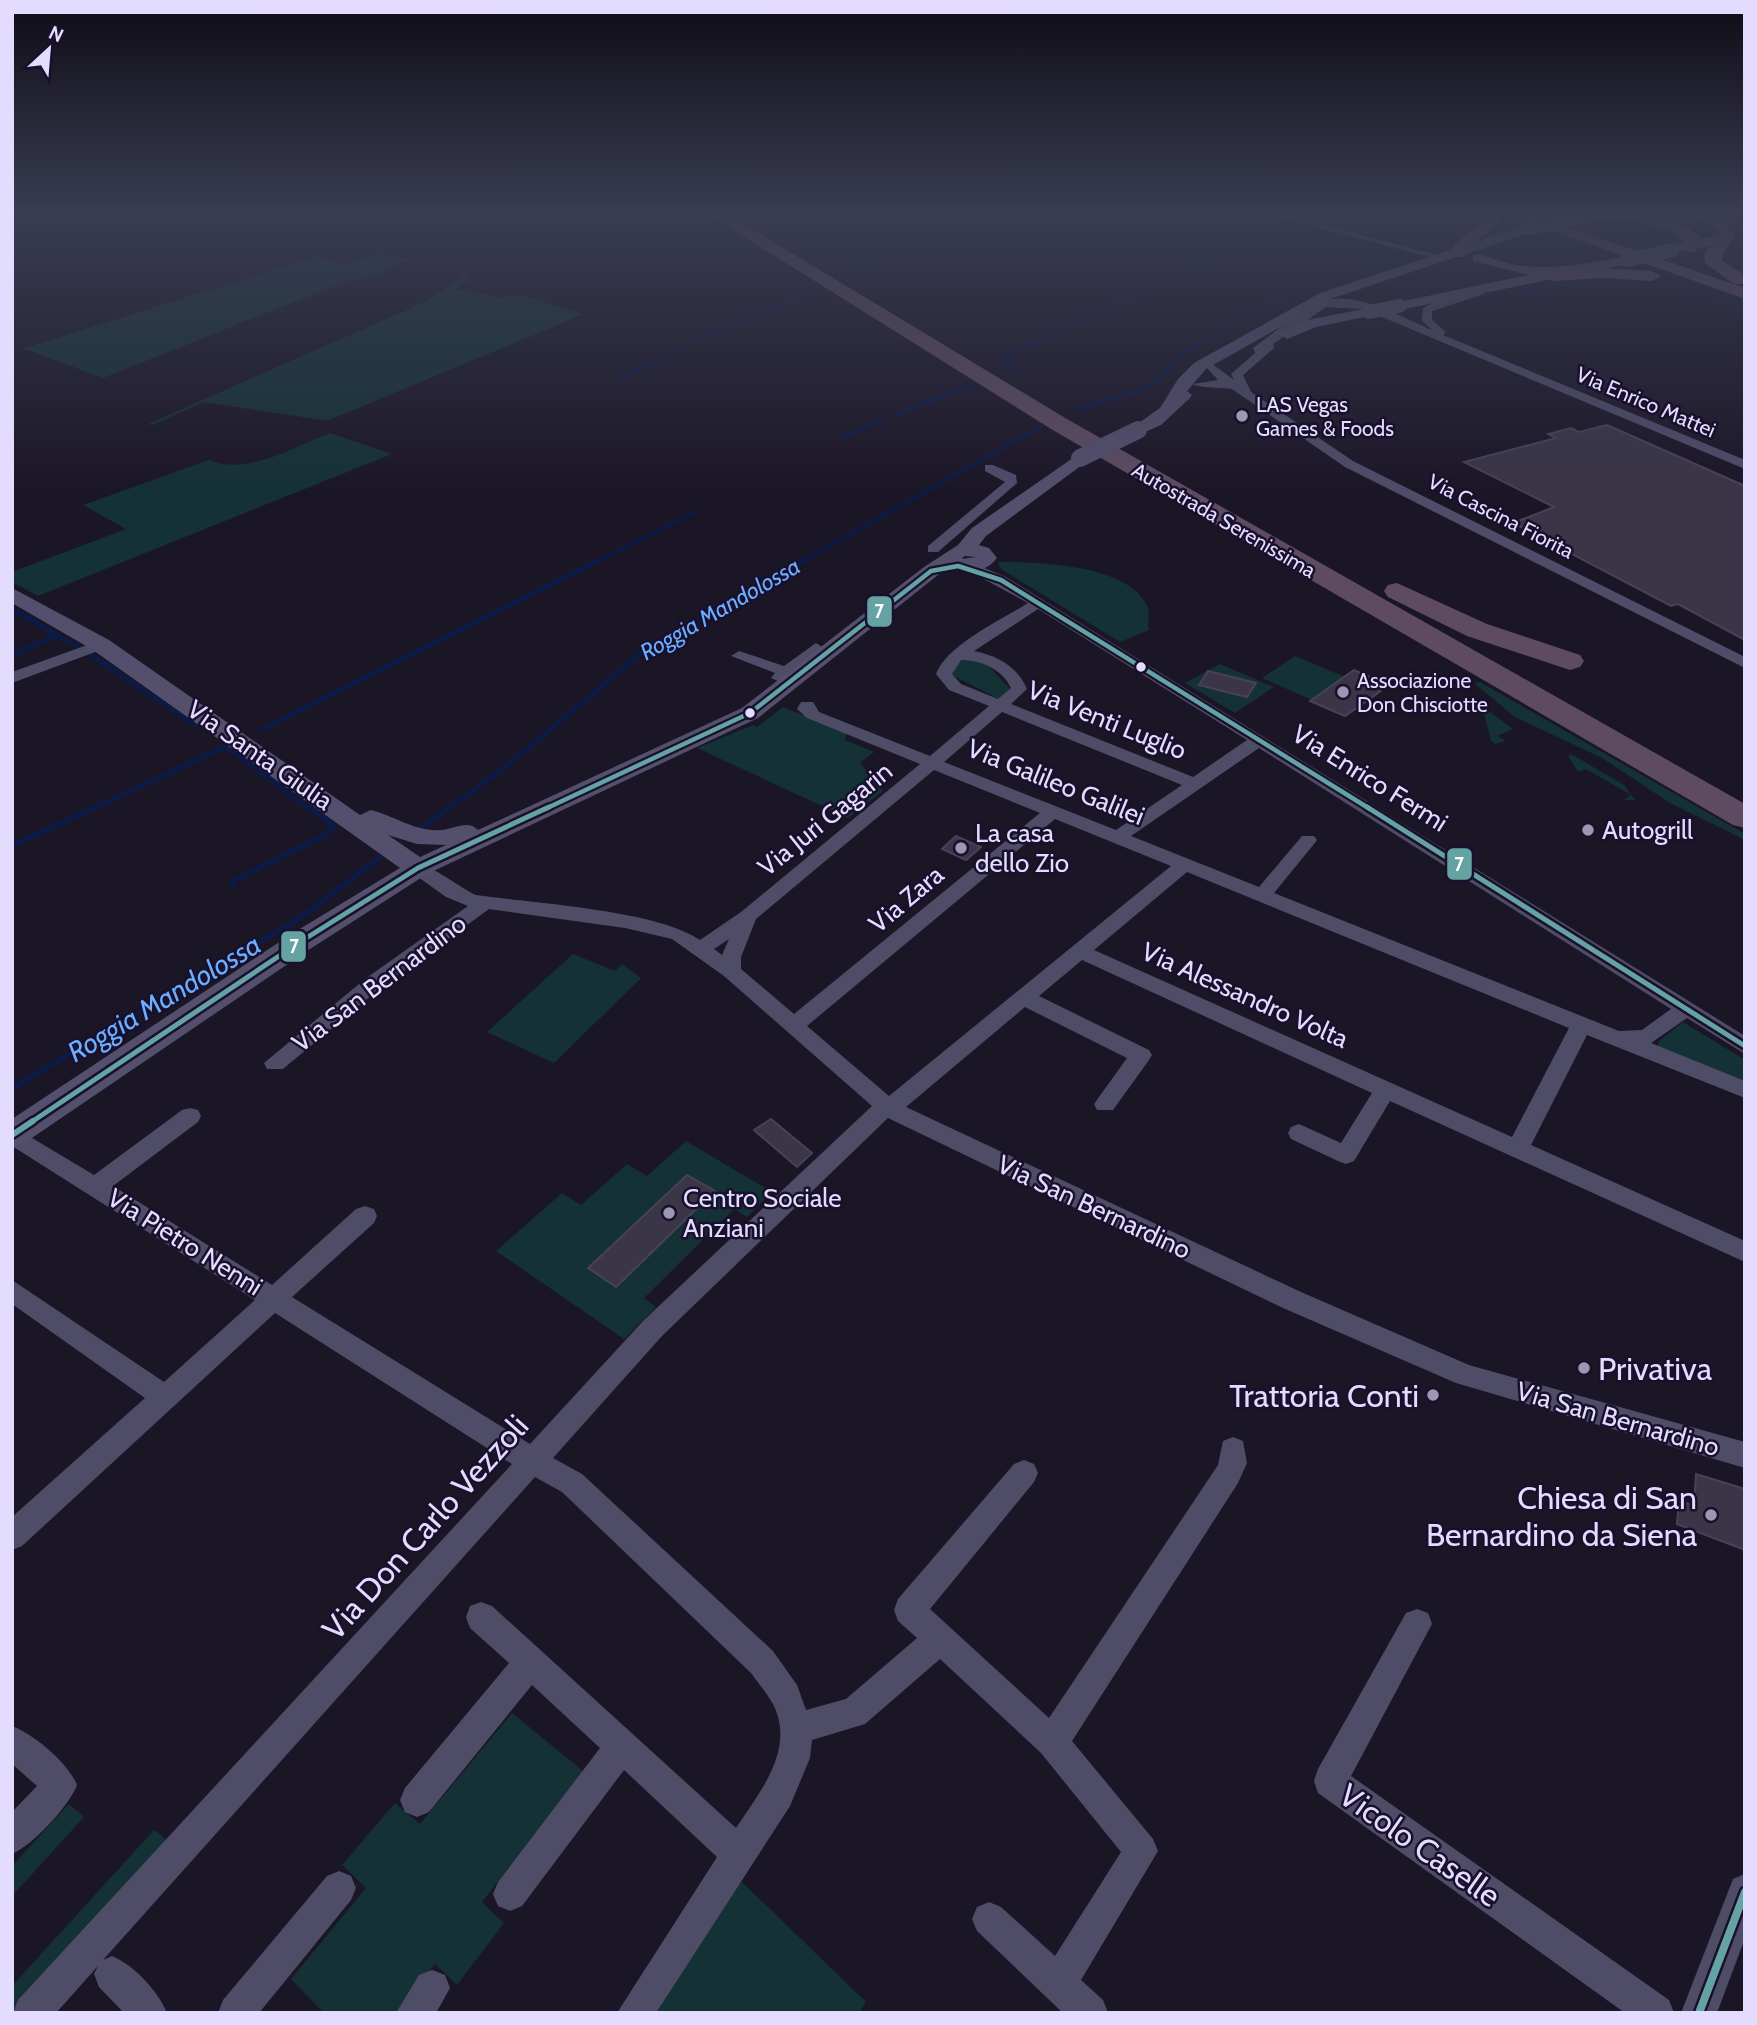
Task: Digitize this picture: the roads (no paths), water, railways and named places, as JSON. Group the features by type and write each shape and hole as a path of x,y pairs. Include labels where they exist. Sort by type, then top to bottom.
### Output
{"highway":[{"name":"Autostrada Serenissima","path":"865,306 1059,425 1745,796"},
{"name":"Autostrada Serenissima","path":"885,306 1218,510 1745,818"},
{"path":"1218,510 1285,529 1446,616 1570,661"},
{"path":"1218,510 1247,544 1438,656 1472,692"}],"street":[{"path":"1168,407 1219,366 1311,306"},
{"path":"1257,350 1303,316 1324,306"},
{"path":"1359,306 1417,325"},
{"path":"1380,306 1417,325"},
{"path":"787,680 963,559 988,525 1080,458 1155,421 1192,374 1257,350 1312,323 1402,306"},
{"path":"1432,306 1427,310 1425,318 1445,334 1687,439"},
{"name":"Via Enrico Mattei","path":"1417,325 1745,465"},
{"path":"1246,393 1238,380 1239,370 1286,334"},
{"name":"Via Cascina Fiorita","path":"1219,366 1246,393 1349,464 1745,663"},
{"path":"1199,384 1219,383 1246,393"},
{"path":"963,559 933,550 1011,482 1012,478 989,468"},
{"name":"Via Enrico Fermi","path":"963,559 1259,740 1745,1046"},
{"name":"Via Santa Giulia","path":"12,594 101,645 418,867"},
{"path":"957,655 1038,603"},
{"path":"979,640 979,649 983,656 1017,682 1018,690 1002,706"},
{"path":"12,678 101,645"},
{"path":"12,1135 300,942 418,867 750,713 787,680 816,648"},
{"path":"957,655 983,656"},
{"name":"Via Venti Luglio","path":"957,655 948,663 944,674 947,680 1002,706 1193,783"},
{"path":"739,656 787,680"},
{"name":"Via Galileo Galilei","path":"787,680 790,700 807,705 804,708 808,712 1745,1090"},
{"name":"Via Juri Gagarin","path":"702,948 748,916 1002,706"},
{"name":"Via Venti Luglio","path":"1116,838 1259,740"},
{"path":"334,807 365,816 411,836 433,839 458,835 511,815 544,808"},
{"name":"Via Zara","path":"793,1026 1052,812"},
{"path":"1262,896 1308,840"},
{"name":"Via Don Carlo Vezzoli","path":"31,2013 653,1328 875,1114 889,1109 1184,865"},
{"name":"Via San Bernardino","path":"418,867 453,893 484,904 653,927 678,934 702,948 731,971 889,1109 1300,1304 1465,1375 1745,1455"},
{"name":"Via San Bernardino","path":"275,1063 372,984 484,904"},
{"name":"Via Juri Gagarin","path":"731,971 731,957 748,916"},
{"name":"Via Alessandro Volta","path":"1081,952 1745,1252"},
{"path":"1024,999 1140,1055 1105,1104"},
{"path":"1664,1059 1651,1048 1647,1037 1685,1009"},
{"path":"1517,1149 1581,1025"},
{"name":"Via Galileo Galilei","path":"1609,1037 1634,1040 1647,1037"},
{"path":"1299,1133 1346,1155 1385,1089"},
{"name":"Via Pietro Nenni","path":"96,1186 190,1115"},
{"name":"Via Pietro Nenni","path":"12,1135 572,1483 762,1662 786,1696 797,1728"},
{"name":"Via Pietro Nenni","path":"274,1298 365,1216"},
{"path":"12,1290 164,1397"},
{"path":"12,1536 274,1298"},
{"path":"1052,1742 1228,1474 1233,1463 1233,1450"},
{"path":"1024,1474 909,1610 1052,1742 1141,1851 1058,1983"},
{"path":"481,1617 739,1854"},
{"name":"Vicolo Caselle","path":"1417,1624 1330,1781 1656,2013"},
{"path":"635,2013 778,1794 794,1758 797,1728 855,1713 941,1638"},
{"path":"417,1800 530,1662"},
{"path":"12,1742 61,1785 12,1837"},
{"path":"510,1894 622,1746"},
{"path":"236,2013 339,1888"},
{"path":"1699,2013 1745,1891"},
{"path":"989,1919 1090,2013"},
{"path":"112,1974 149,2013"}],"waterway":[{"path":"694,342 778,306"},
{"path":"1013,366 1001,358 1112,306"},
{"name":"Roggia Mandolossa","path":"1171,366 1178,356 1265,306"},
{"path":"1738,306 1745,308"},
{"path":"651,364 685,347"},
{"path":"618,380 651,364"},
{"path":"647,366 651,364"},
{"name":"Roggia Mandolossa","path":"1077,409 1144,389 1158,382 1172,364"},
{"path":"1013,366 1018,371"},
{"path":"896,414 971,386"},
{"path":"843,437 883,419"},
{"name":"Roggia Mandolossa","path":"803,561 1043,425"},
{"path":"598,561 695,512"},
{"path":"261,730 601,559"},
{"name":"Roggia Mandolossa","path":"448,809 513,761 641,653 806,559"},
{"path":"12,609 57,635"},
{"path":"12,655 57,635"},
{"path":"57,635 77,646"},
{"path":"90,654 195,725"},
{"path":"92,809 225,746"},
{"path":"225,746 310,809"},
{"path":"12,846 96,807"},
{"path":"232,885 235,880 325,835 334,826 308,807"},
{"name":"Roggia Mandolossa","path":"421,828 450,807"},
{"name":"Roggia Mandolossa","path":"12,1088 300,918 382,856"}],"place":[{"name":"LAS Vegas Games & Foods","path":"1242,416"},
{"name":"Associazione Don Chisciotte","path":"1343,692"},
{"name":"Autogrill","path":"1588,830"},
{"name":"La casa dello Zio","path":"961,848"},
{"name":"Centro Sociale Anziani","path":"669,1213"},
{"name":"Privativa","path":"1584,1368"},
{"name":"Trattoria Conti","path":"1433,1395"},
{"name":"Chiesa di San Bernardino da Siena","path":"1711,1515"}]}
